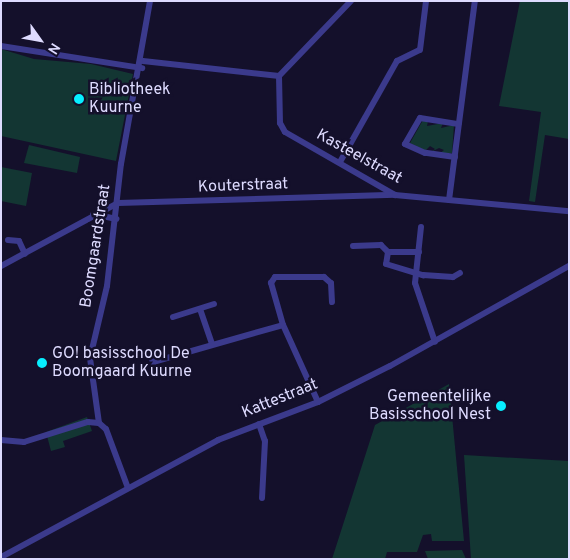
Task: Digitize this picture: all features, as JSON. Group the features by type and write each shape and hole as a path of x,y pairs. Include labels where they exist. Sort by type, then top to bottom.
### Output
{"street":[{"name":"Boomgaardstraat","path":"128,488 106,429 99,423 90,358 107,286 118,204 121,164 142,64 150,1"},
{"path":"1,46 142,64 279,76 351,1"},
{"path":"340,162 397,61 420,50 426,1"},
{"path":"449,200 475,1"},
{"name":"Kasteelstraat","path":"279,76 282,128 395,195 569,211"},
{"path":"455,157 425,152 405,144 420,118 459,124"},
{"name":"Kouterstraat","path":"1,266 26,254 93,214 118,204 395,195"},
{"path":"93,214 116,219"},
{"path":"421,227 416,272 425,321 436,342"},
{"path":"8,240 20,241 26,254"},
{"path":"353,246 381,245 388,252 388,267 453,277 460,273"},
{"path":"388,252 419,252"},
{"name":"Kattestraat","path":"1,557 128,488 259,424 318,402 436,342 569,266"},
{"path":"318,402 283,325 271,283 275,277 329,279 332,302"},
{"path":"173,318 214,304"},
{"path":"200,309 212,344"},
{"path":"154,371 151,358 283,325"},
{"path":"1,440 29,441 88,422 99,423"},
{"path":"259,424 265,441 262,498"}],"green space":[{"path":"520,1 569,1 569,139 545,135 535,202 529,201 541,112 499,106"},
{"path":"1,49 34,59 91,64 133,74 116,161 1,136"},
{"path":"423,120 428,121 427,126 443,123 441,128 454,125 452,153 440,153 444,150 439,148 431,152 435,149 430,146 425,151 410,143"},
{"path":"29,145 80,157 77,173 24,163"},
{"path":"1,167 32,173 26,206 1,201"},
{"path":"449,384 464,541 432,541 431,534 423,535 417,552 387,552 385,559 332,559 375,425"},
{"path":"87,417 92,431 63,441 65,447 51,451 46,432"},
{"path":"464,455 569,461 569,559 471,559"},
{"path":"462,550 466,559 428,559 425,551"}],"place":[{"name":"Bibliotheek Kuurne","path":"79,99"},
{"name":"GO! basisschool De Boomgaard Kuurne","path":"42,363"},
{"name":"Gemeentelijke Basisschool Nest","path":"501,406"}]}
